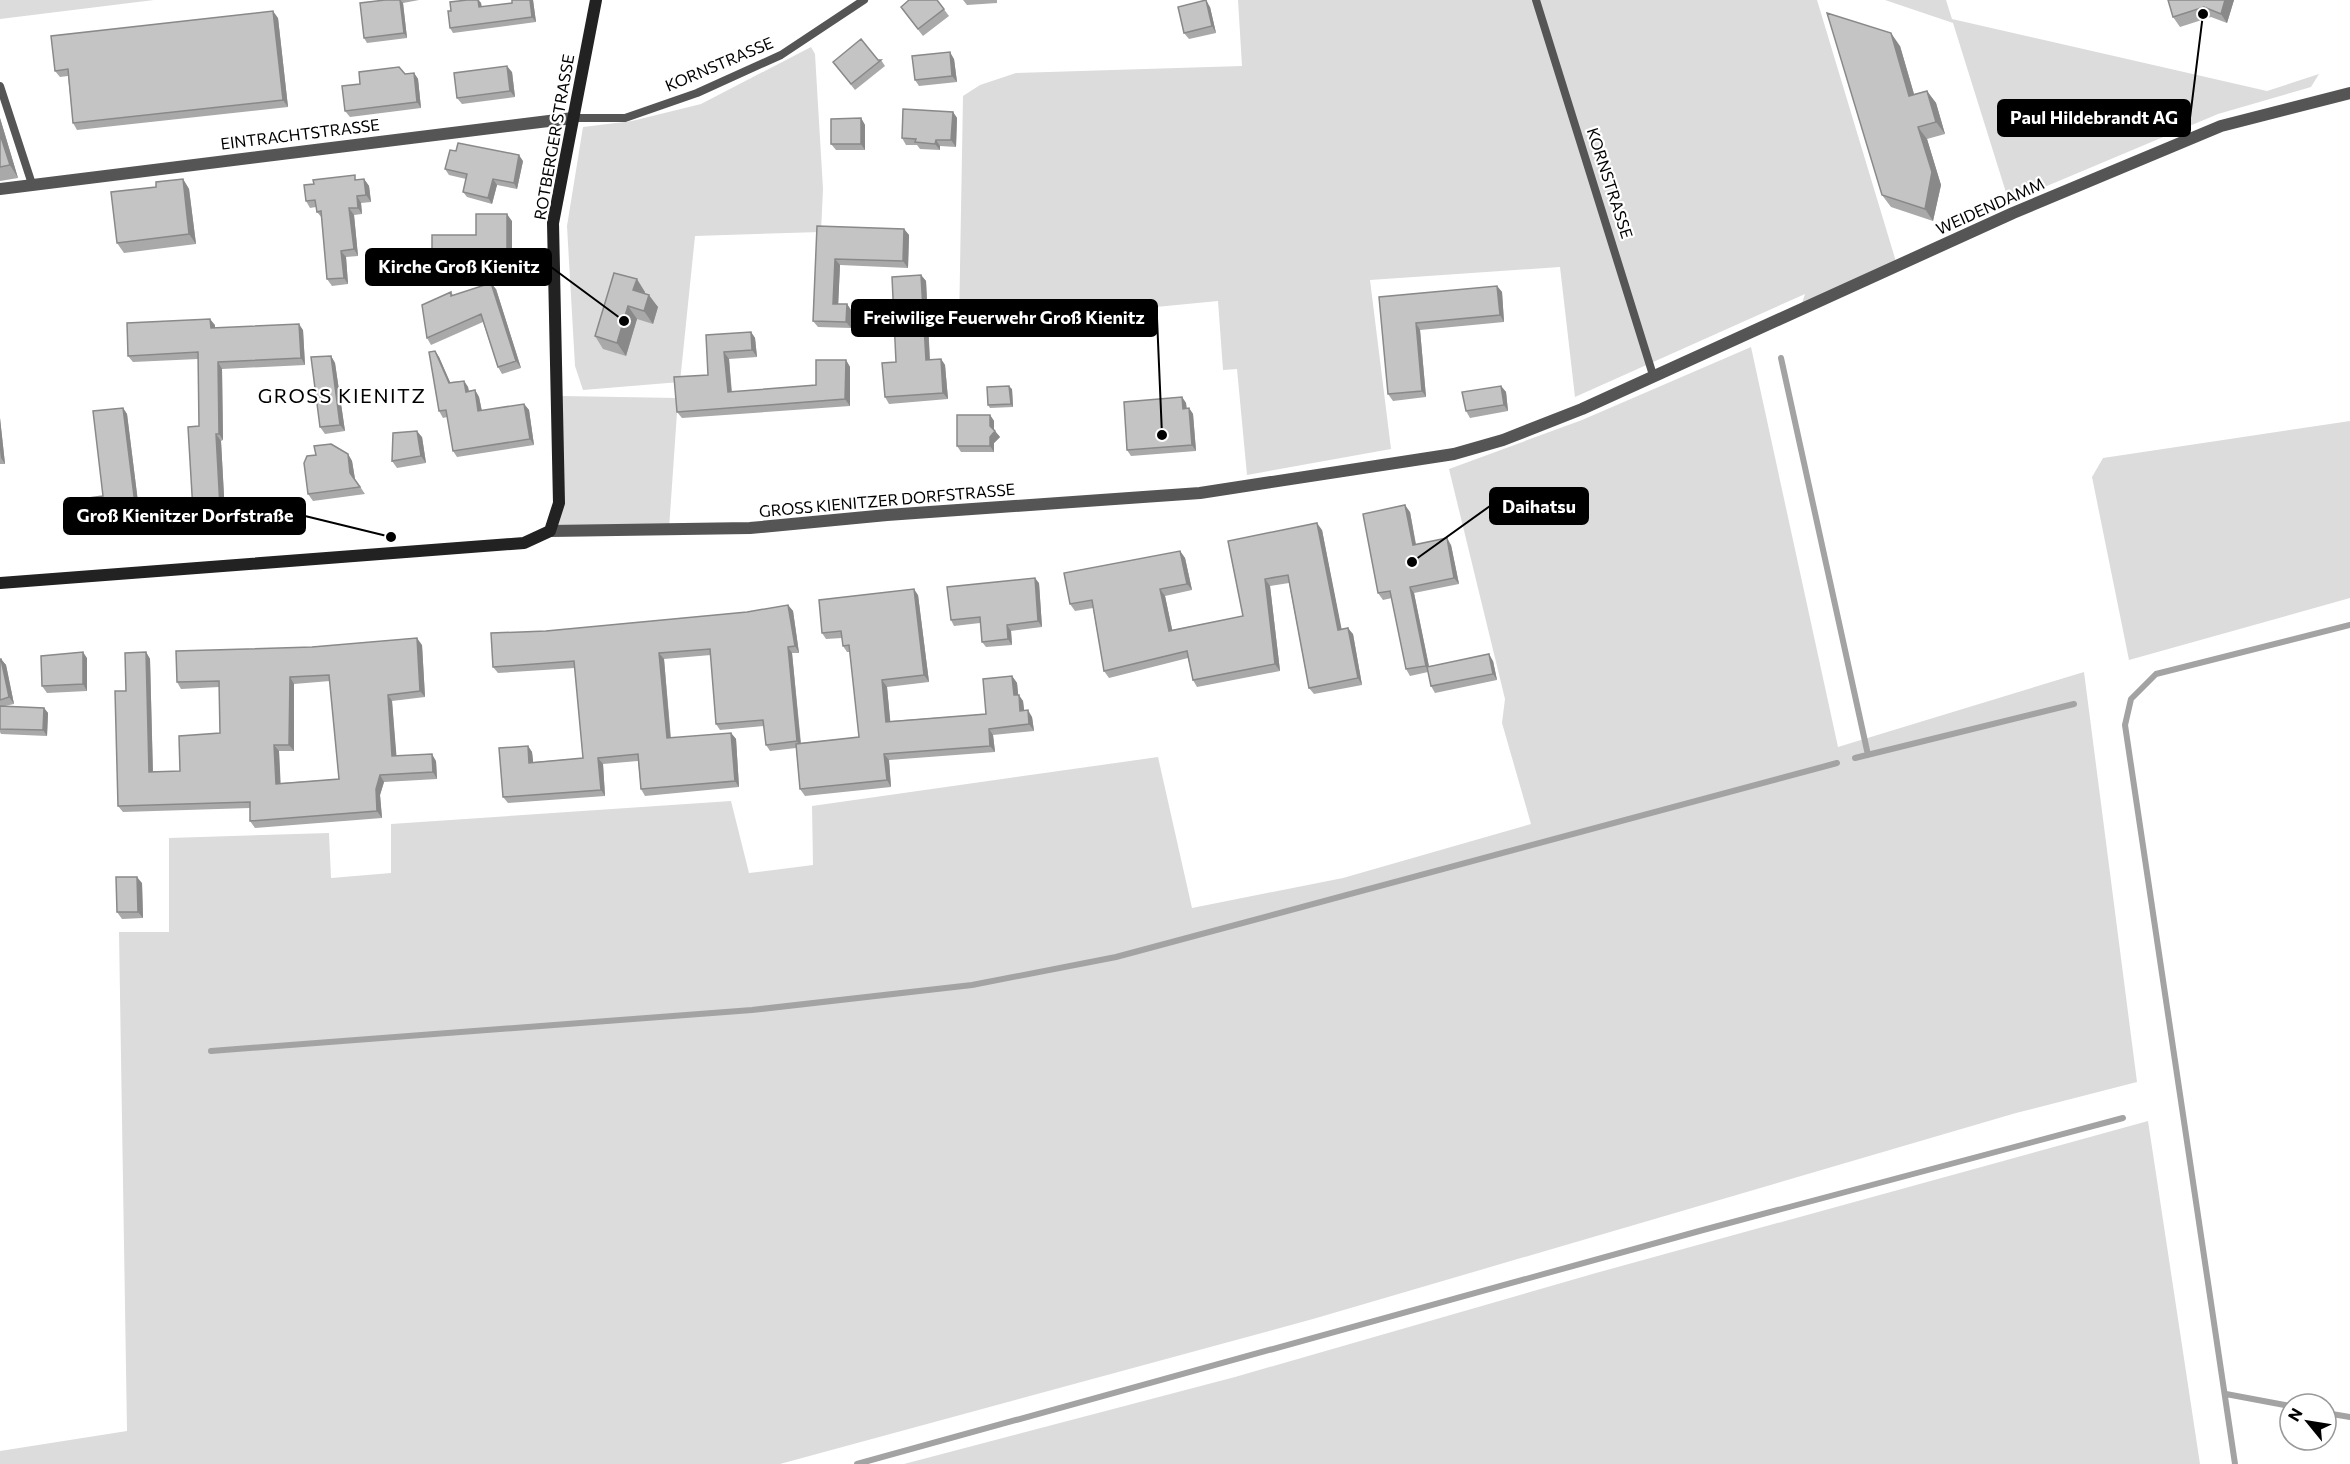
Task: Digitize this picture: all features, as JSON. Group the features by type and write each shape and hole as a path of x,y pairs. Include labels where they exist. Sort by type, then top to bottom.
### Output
{"main road":[{"name":"ROTBERGER STRASSE","path":"550,531 559,503 553,223 596,0"},
{"name":"GROSS KIENITZER DORFSTRASSE","path":"0,583 524,543 550,531"}],"street":[{"name":"WEIDENDAMM","path":"1653,375 2013,213 2221,126 2350,93"},
{"name":"EINTRACHTSTRASSE","path":"0,189 573,118"},
{"name":"GROSS KIENITZER DORFSTRASSE","path":"550,531 750,528 887,515 1200,493 1454,454 1549,423 1653,375"}],"lane":[{"name":"KORNSTRASSE","path":"573,118 625,118 697,93 781,55 864,0"},
{"name":"KORNSTRASSE","path":"1536,0 1653,375"},
{"path":"0,86 32,184"}],"shaded area":[{"path":"0,0 154,0 0,19"},
{"path":"1238,0 1817,0 1897,265 1800,309 1805,294 1575,397 1560,267 1370,280 1391,449 1247,475 1237,369 1223,370 1218,301 959,326 963,96 980,85 1016,73 1242,66"},
{"path":"1885,0 1946,0 1952,19 2267,91 2319,74 2311,87 2218,114 2009,202 1953,23"},
{"path":"811,47 815,54 823,189 821,232 695,236 680,382 583,390 575,366 567,226 583,127 632,121 701,104"},
{"path":"1751,347 1838,747 2084,672 2137,1082 2016,1113 1313,1319 780,1464 0,1464 0,1451 127,1431 119,932 169,932 169,838 329,833 331,878 391,873 391,824 731,801 749,873 813,865 812,806 1158,757 1192,908 1343,878 1531,824 1502,723 1505,699 1449,469 1582,420"},
{"path":"561,396 678,398 669,529 558,529"},
{"path":"2350,421 2350,598 2129,660 2092,477 2103,458"},
{"path":"2148,1121 2200,1464 904,1464 1235,1377 1596,1273"}],"building":[{"path":"400,0 404,33 364,38 360,3"},
{"path":"478,0 479,7 512,3 512,0 530,0 532,17 450,28 448,11 451,11 450,2"},
{"path":"909,0 937,0 944,9 918,29 901,7"},
{"path":"1206,0 1212,26 1184,33 1178,7"},
{"path":"2168,0 2225,0 2221,14 2204,7 2173,17"},
{"path":"273,11 283,100 73,123 68,69 55,71 51,36"},
{"path":"1827,13 1891,33 1909,96 1927,91 1936,122 1918,127 1932,172 1925,209 1882,195"},
{"path":"861,39 878,60 881,60 851,84 833,62"},
{"path":"950,52 952,76 915,80 912,56"},
{"path":"507,66 510,91 457,98 454,73"},
{"path":"399,67 405,74 414,73 417,102 345,111 342,86 360,84 359,72"},
{"path":"903,109 953,112 951,140 936,140 935,144 902,138"},
{"path":"861,118 861,144 831,144 831,119"},
{"path":"0,134 10,165 0,167"},
{"path":"458,143 519,155 514,183 493,179 488,198 463,192 467,174 445,169 450,150 456,151"},
{"path":"355,175 355,180 364,179 366,195 357,196 358,208 349,208 354,249 341,251 344,278 327,279 321,211 317,212 315,200 306,201 304,185 314,184 313,180"},
{"path":"183,179 189,234 117,243 111,192 156,187 156,182"},
{"path":"476,214 507,214 507,251 451,251 451,261 432,261 432,235 476,235"},
{"path":"817,226 904,229 903,261 835,259 833,304 847,304 846,322 813,321"},
{"path":"614,273 637,279 633,290 649,295 644,311 628,306 617,343 595,336"},
{"path":"921,275 926,360 941,359 943,393 885,397 882,363 896,362 892,277"},
{"path":"491,283 516,361 498,367 481,314 427,338 422,305 451,292 451,296"},
{"path":"1497,286 1500,315 1416,323 1422,391 1388,394 1379,297"},
{"path":"210,319 211,328 299,324 301,358 218,362 219,434 216,434 220,507 193,511 188,427 199,426 198,352 128,356 127,323"},
{"path":"751,332 752,350 724,352 728,392 816,385 816,360 846,360 845,399 677,412 674,377 708,375 706,335"},
{"path":"435,351 449,383 464,381 466,392 475,390 478,411 524,404 530,439 453,451 446,410 439,411 429,352"},
{"path":"331,356 340,425 320,427 311,357"},
{"path":"1009,386 1011,404 988,405 987,387"},
{"path":"1501,386 1504,405 1466,411 1462,392"},
{"path":"1182,397 1183,409 1189,408 1192,445 1127,450 1124,402"},
{"path":"123,408 137,520 107,525 106,514 91,516 89,498 103,496 93,411"},
{"path":"957,415 990,415 990,426 995,431 990,437 990,446 957,446"},
{"path":"417,431 421,456 392,461 393,433"},
{"path":"331,444 348,454 350,473 360,487 308,494 304,463 307,456 316,455 314,446"},
{"path":"1405,505 1413,545 1447,538 1454,578 1410,587 1426,666 1406,669 1390,591 1378,593 1363,514"},
{"path":"1317,523 1338,630 1348,628 1358,678 1309,688 1288,575 1265,579 1275,664 1193,680 1187,651 1104,671 1092,600 1070,604 1064,573 1180,551 1187,584 1160,589 1169,631 1243,616 1228,541"},
{"path":"1035,578 1038,621 1007,625 1008,639 982,642 980,617 951,620 947,587"},
{"path":"914,589 924,675 882,680 886,722 986,714 983,679 1012,676 1014,695 1019,695 1020,711 1028,710 1029,724 989,729 990,746 884,754 887,780 800,789 796,744 859,737 849,645 843,646 841,631 822,633 819,600"},
{"path":"788,605 795,646 788,647 797,741 766,745 763,720 716,724 710,649 659,653 667,738 731,733 735,781 641,789 638,754 598,758 601,790 503,797 499,748 528,746 529,763 583,758 574,661 493,667 491,633 546,631 747,612"},
{"path":"417,638 420,691 388,695 392,756 432,754 433,772 380,775 376,789 377,811 250,821 250,802 118,806 115,691 126,691 125,653 146,652 149,772 180,771 179,736 220,733 219,681 177,682 176,651 312,647","holes":["329,675 339,779 276,784 274,745 289,745 290,677"]},
{"path":"83,652 83,684 42,686 41,656"},
{"path":"1489,654 1493,674 1431,686 1427,667"},
{"path":"0,659 9,697 0,700"},
{"path":"0,706 44,708 43,730 0,729"},
{"path":"116,877 137,877 138,912 117,912"}],"waterway":[{"path":"1781,358 1868,755"},
{"path":"2235,1464 2125,725 2131,699 2156,674 2350,625"},
{"path":"1855,758 2074,704"},
{"path":"211,1051 752,1010 972,985 1116,957 1837,763"},
{"path":"857,1464 1703,1230 2123,1118"},
{"path":"2226,1394 2278,1404"},
{"path":"2338,1415 2350,1417"}],"place":[{"name":"Paul Hildebrandt AG","path":"2203,14"},
{"name":"Kirche Groß Kienitz","path":"624,321"},
{"name":"Freiwilige Feuerwehr Groß Kienitz","path":"1162,435"},
{"name":"Groß Kienitzer Dorfstraße","path":"391,537"},
{"name":"Daihatsu","path":"1412,562"}],"district":[{"name":"GROSS KIENITZ","path":"342,396"}]}
